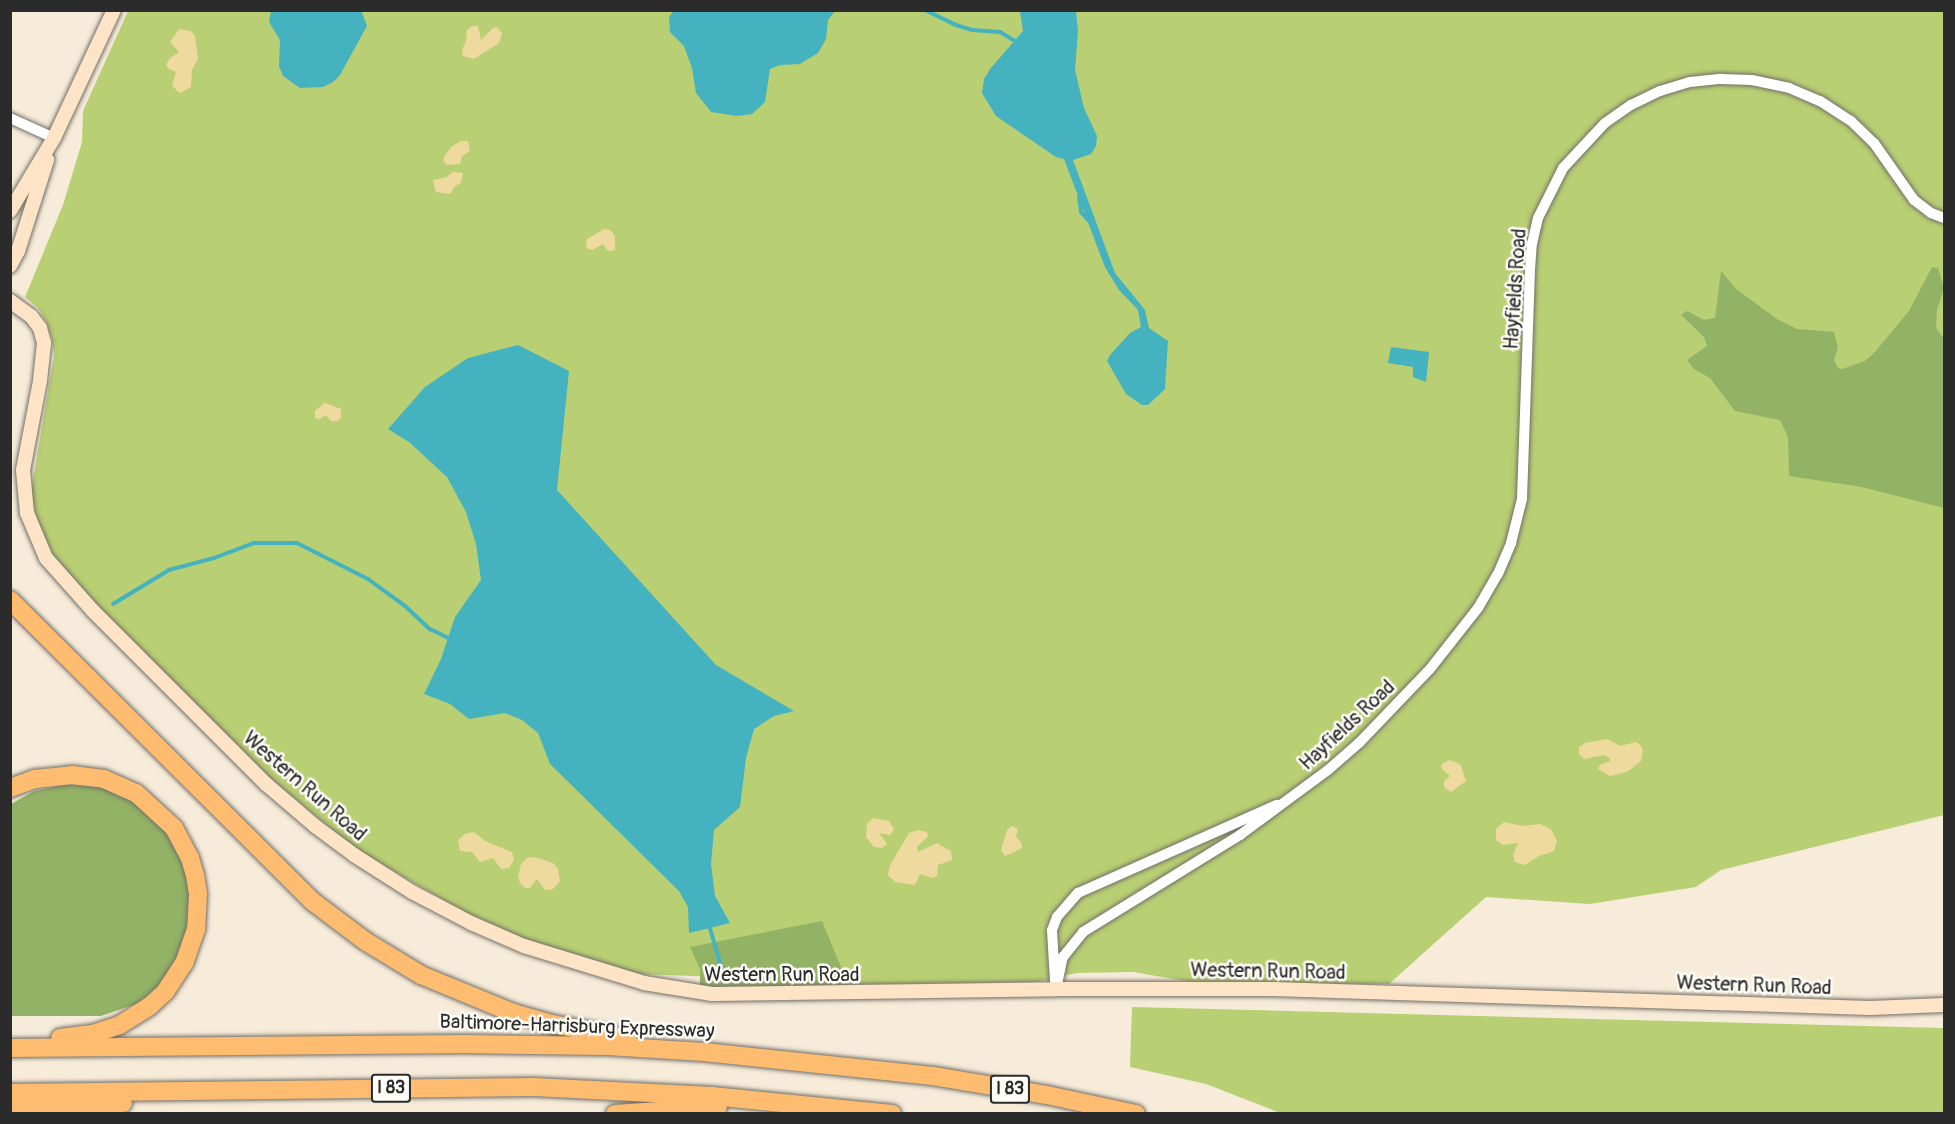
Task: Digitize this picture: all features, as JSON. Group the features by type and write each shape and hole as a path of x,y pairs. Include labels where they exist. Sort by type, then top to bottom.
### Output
{"highway":[{"path":"10,600 312,901 365,941 421,975 513,1013 552,1024 704,1052"},
{"path":"10,788 35,778 72,775 104,779 136,793 164,816 182,841 195,875 198,912 194,938 184,963 166,991 150,1006 120,1025 105,1030 10,1046"},
{"name":"Baltimore-Harrisburg Expressway","path":"10,1046 464,1044 607,1046 704,1052 933,1076 1137,1113"},
{"name":"I 83","path":"10,1093 534,1087 771,1100 892,1113"},
{"path":"10,1108 186,1101 334,1088"},
{"path":"615,1113 711,1107 762,1110 771,1100"},
{"path":"33,1107 79,1113"}],"street":[{"path":"10,211 54,138 114,10"},
{"name":"Hayfields Road","path":"1056,989 1063,957 1083,932 1240,835 1294,798 1359,743 1430,669 1478,608 1498,574 1511,543 1522,499 1532,244 1549,192 1563,168 1605,123 1631,105 1660,91 1690,82 1721,79 1752,80 1789,88 1820,101 1851,121 1874,143 1914,200 1930,213 1944,218"},
{"path":"10,118 54,138"},
{"path":"10,266 18,251 54,138"},
{"name":"Western Run Road","path":"10,301 31,316 39,328 44,343 40,381 23,470 27,513 46,558 93,611 266,784 354,855 441,908 496,934 587,967 668,988 712,994 1056,989 1273,989 1870,1008 1944,1005"},
{"name":"Hayfields Road","path":"1056,989 1052,930 1057,917 1078,893 1232,823 1294,798"}],"green space":[{"path":"128,11 1944,11 1944,815 1721,870 1696,887 1590,904 1486,897 1389,984 1197,983 1133,972 1077,973 1035,982 736,986 724,977 635,974 527,940 475,918 357,850 270,778 96,606 51,554 41,535 31,492 54,356 52,338 46,321 38,308 25,297 63,205 82,142 83,111"},
{"path":"1932,267 1938,268 1944,288 1937,310 1936,328 1944,339 1944,508 1862,487 1789,476 1788,437 1780,420 1735,411 1710,378 1694,369 1687,360 1707,346 1704,337 1681,315 1687,311 1704,320 1715,318 1721,271 1736,289 1777,319 1797,329 1834,332 1838,347 1834,360 1838,368 1842,369 1865,361 1874,353 1909,311"},
{"path":"64,785 94,786 117,792 141,806 166,830 183,852 190,886 188,938 176,965 159,987 136,1004 101,1016 11,1016 11,804 34,791"},
{"path":"822,921 850,989 700,988 700,969 690,947"},
{"path":"1132,1007 1944,1028 1944,1113 1280,1113 1206,1084 1130,1067"}],"sand":[{"path":"472,26 478,26 481,40 493,28 497,27 502,33 499,43 474,59 463,56 462,50 467,30"},
{"path":"179,29 191,31 195,36 198,59 192,70 191,87 180,93 172,86 176,72 166,65 170,58 179,52 170,42"},
{"path":"461,141 468,141 470,151 462,156 460,164 447,165 443,161 445,155 451,147"},
{"path":"453,172 463,173 461,183 455,186 450,194 436,192 433,180 447,177"},
{"path":"604,229 610,230 615,236 615,250 608,251 603,244 592,250 586,248 587,239"},
{"path":"325,403 341,409 341,417 338,421 331,421 326,415 320,419 315,418 315,411"},
{"path":"1607,739 1620,746 1636,742 1643,750 1641,761 1627,772 1610,776 1598,769 1600,765 1610,761 1610,758 1604,755 1584,759 1579,754 1579,747 1585,743"},
{"path":"1449,760 1460,764 1466,781 1451,792 1444,787 1444,781 1450,776 1441,768 1442,764"},
{"path":"873,818 889,821 894,829 890,835 879,833 887,844 882,848 874,847 866,837 867,824"},
{"path":"1504,822 1522,826 1540,824 1551,829 1557,841 1554,851 1539,856 1525,865 1515,862 1513,855 1518,843 1503,845 1496,840 1496,829"},
{"path":"1012,826 1018,829 1016,837 1021,842 1022,848 1005,856 1001,850 1007,830"},
{"path":"918,830 927,832 928,836 917,847 918,852 937,843 951,851 952,860 938,865 937,876 932,878 920,874 915,885 895,882 888,875 890,865 909,833"},
{"path":"474,832 485,841 512,852 514,860 509,868 501,869 493,858 480,862 472,852 460,851 458,840 465,834"},
{"path":"534,857 553,863 558,869 560,881 553,889 545,890 537,879 530,888 525,888 520,883 518,877 521,864 527,858"}],"water":[{"path":"361,10 367,26 340,75 333,82 323,87 300,88 283,76 279,66 280,40 269,22 271,11"},
{"path":"674,10 835,11 828,20 826,39 818,53 800,64 780,65 770,69 765,102 752,114 737,116 711,112 696,93 692,68 684,46 670,32 669,17"},
{"path":"1020,11 1076,11 1078,31 1075,70 1084,108 1097,136 1096,146 1091,154 1073,160 1115,273 1145,310 1149,328 1168,341 1165,389 1148,405 1142,405 1126,394 1107,361 1130,333 1141,327 1138,310 1119,290 1105,267 1064,159 1056,157 996,116 982,93 984,79 990,69 1023,31"},
{"path":"518,345 569,371 557,490 716,665 794,711 774,716 754,729 746,758 740,807 714,830 711,864 715,896 730,923 689,933 688,907 679,891 550,764 538,733 522,720 505,713 469,719 450,704 424,694 441,659 455,617 481,580 476,544 466,512 447,477 409,442 388,429 425,387 468,358"},
{"path":"1391,347 1429,352 1426,382 1413,377 1413,367 1388,363"}],"waterway":[{"path":"925,10 956,25 972,30 1000,32 1015,41"},
{"path":"1079,197 1081,212 1088,220"},
{"path":"113,604 169,570 214,558 254,543 297,543 368,579 405,606 430,629 453,640"},
{"path":"709,925 723,973"}]}
